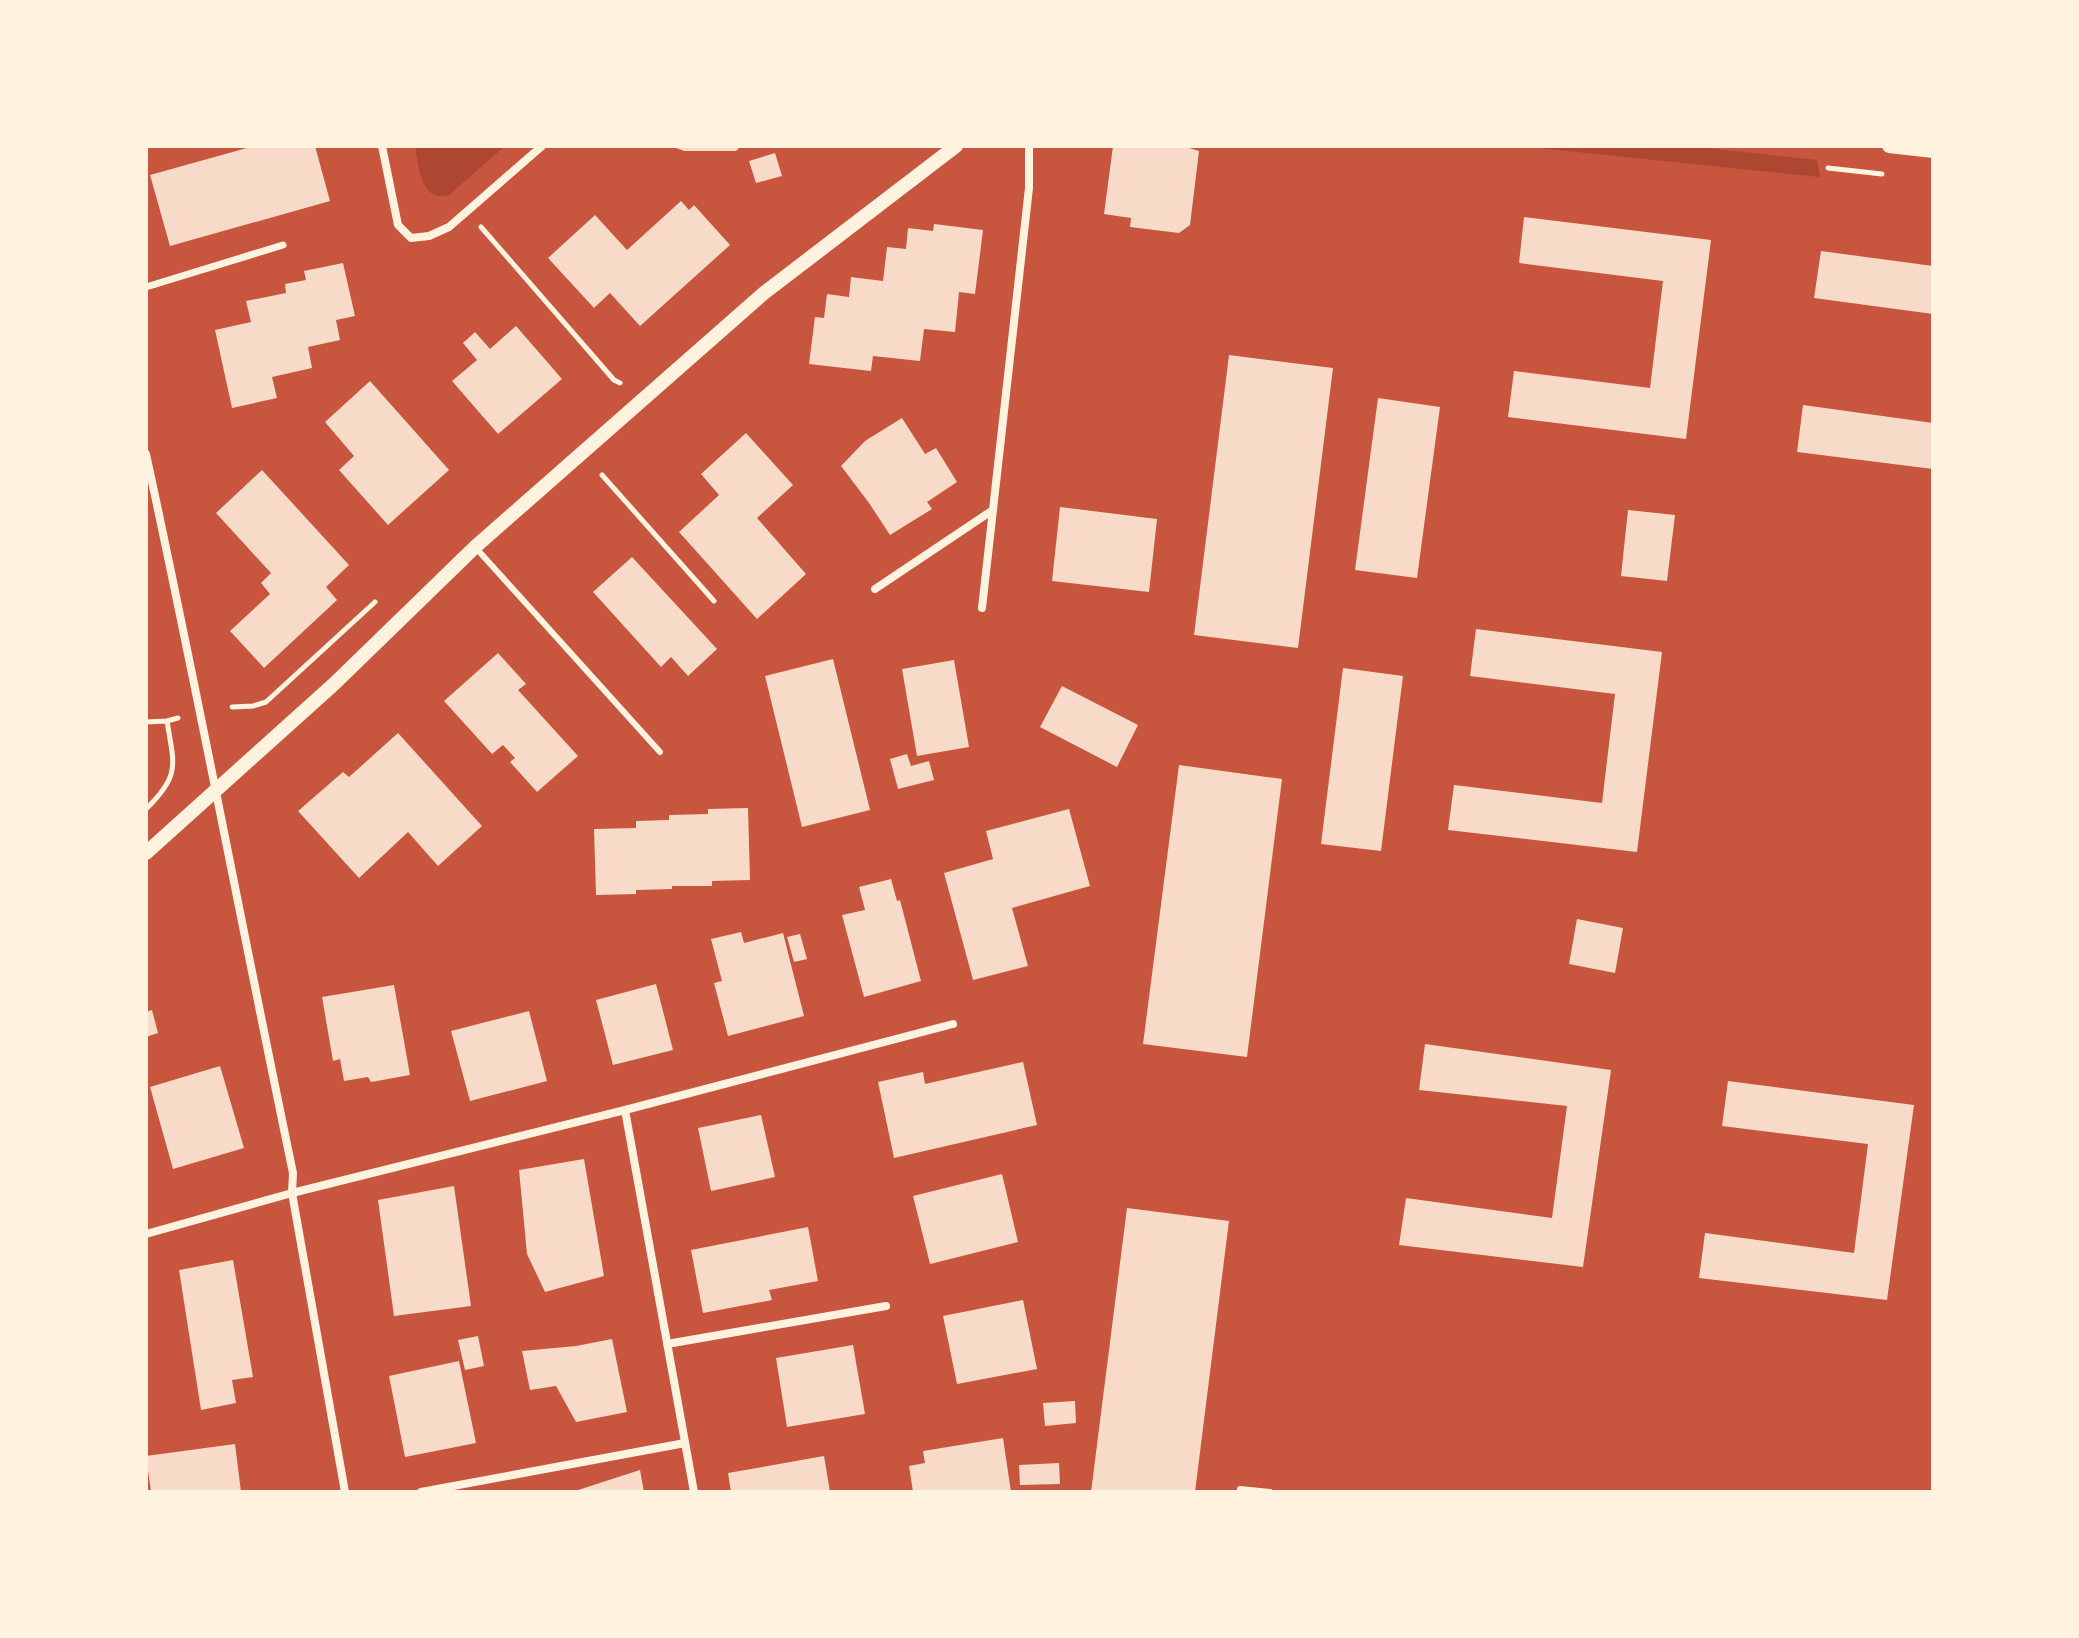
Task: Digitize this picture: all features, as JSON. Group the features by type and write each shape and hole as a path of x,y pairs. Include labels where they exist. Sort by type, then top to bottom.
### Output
{"street":[{"path":"382,146 398,225 411,238 429,236 449,227 542,146"},
{"path":"146,853 334,684 475,547 764,293 956,146"},
{"path":"982,608 1029,188 1029,146"},
{"path":"1889,146 1933,151"},
{"path":"146,287 283,245"},
{"path":"146,454 293,1173 292,1193 345,1492"},
{"path":"875,589 993,510"},
{"path":"146,1234 292,1193 953,1024"},
{"path":"625,1110 694,1492"},
{"path":"667,1344 886,1306"},
{"path":"421,1492 685,1443"}],"lane":[{"path":"475,547 660,752"},
{"path":"1240,1489 1270,1492"}],"path":[{"path":"467,211 614,380 623,385"},
{"path":"602,475 714,601"},
{"path":"232,707 241,705"},
{"path":"146,722 178,718"},
{"path":"146,809 163,792 175,769 167,721"}],"shaded area":[{"path":"415,146 505,146 449,195 439,196 432,194 423,181"},
{"path":"1519,146 1690,146 1817,160 1820,177"}],"building":[{"path":"254,146 315,146 330,201 170,246 150,175"},
{"path":"671,146 741,146 736,151 684,151"},
{"path":"1113,146 1183,146 1199,151 1190,225 1179,233 1130,227 1131,218 1104,214"},
{"path":"775,153 782,176 756,183 749,161"},
{"path":"681,201 689,210 694,205 730,245 640,326 610,293 594,308 548,258 595,215 627,250"},
{"path":"1524,217 1711,240 1686,439 1508,417 1514,371 1650,388 1663,281 1519,263"},
{"path":"934,224 983,230 975,294 959,292 955,332 924,329 920,361 873,356 871,371 809,364 815,317 824,318 827,294 849,297 851,277 883,281 887,247 906,249 908,228 933,231"},
{"path":"1821,251 1933,266 1933,314 1814,298"},
{"path":"343,263 355,316 336,320 340,340 308,347 312,368 272,377 277,398 232,408 215,330 251,322 246,301 286,293 285,284 306,280 304,271"},
{"path":"516,326 562,379 498,434 452,381 477,360 463,343 475,332 490,349"},
{"path":"1229,355 1333,368 1298,648 1194,635"},
{"path":"370,381 449,470 388,525 339,470 354,456 325,422"},
{"path":"1378,398 1440,407 1417,578 1355,570"},
{"path":"1803,405 1933,423 1933,469 1797,452"},
{"path":"902,418 925,454 936,448 957,482 927,502 932,509 890,535 841,466 865,441"},
{"path":"746,433 793,485 757,518 806,574 757,619 679,532 719,495 701,474"},
{"path":"262,470 349,565 326,587 337,600 264,668 230,631 270,594 261,583 271,573 216,513"},
{"path":"1060,507 1157,519 1149,592 1052,581"},
{"path":"1628,510 1675,515 1667,581 1621,576"},
{"path":"632,557 717,649 688,676 671,657 661,667 593,592"},
{"path":"1476,629 1662,652 1637,852 1448,830 1454,785 1602,803 1615,694 1470,676"},
{"path":"498,653 526,684 518,690 578,756 537,792 510,762 515,758 503,745 492,754 444,701"},
{"path":"833,659 870,810 802,827 765,676"},
{"path":"954,660 969,747 917,756 902,669"},
{"path":"1343,668 1403,676 1381,851 1321,844"},
{"path":"1062,686 1138,725 1117,767 1040,727"},
{"path":"398,733 482,826 438,866 408,832 359,878 298,811 343,772 349,777"},
{"path":"907,754 911,766 929,761 934,780 898,789 890,759"},
{"path":"1179,765 1282,779 1247,1057 1143,1044"},
{"path":"748,808 750,880 712,881 712,886 636,890 636,894 596,895 594,829 636,828 636,821 669,820 669,815 708,814 708,809"},
{"path":"1069,809 1090,886 1012,908 1028,966 973,980 944,873 993,859 986,831"},
{"path":"891,879 897,901 900,900 921,981 864,997 842,915 865,910 859,887"},
{"path":"1577,919 1623,928 1615,973 1569,964"},
{"path":"741,932 744,943 783,933 804,1016 728,1036 714,983 722,981 711,939"},
{"path":"800,934 807,959 794,962 787,937"},
{"path":"656,984 673,1050 613,1065 596,1000"},
{"path":"394,985 410,1075 371,1082 368,1077 344,1081 340,1059 333,1061 322,997"},
{"path":"152,1010 158,1033 146,1037 146,1012"},
{"path":"529,1011 547,1081 470,1101 451,1031"},
{"path":"1425,1044 1611,1070 1583,1267 1399,1245 1406,1198 1552,1218 1567,1106 1419,1090"},
{"path":"1023,1062 1037,1125 894,1158 878,1082 923,1072 925,1084"},
{"path":"220,1066 244,1148 173,1169 150,1087"},
{"path":"1728,1081 1914,1105 1887,1300 1699,1278 1705,1233 1854,1253 1868,1144 1722,1126"},
{"path":"761,1115 775,1177 711,1191 698,1128"},
{"path":"584,1159 604,1276 545,1292 527,1254 519,1170"},
{"path":"1002,1174 1018,1242 930,1264 913,1196"},
{"path":"454,1186 471,1306 394,1316 378,1200"},
{"path":"1127,1208 1229,1221 1195,1492 1091,1492"},
{"path":"808,1227 818,1281 769,1290 772,1300 703,1313 691,1250"},
{"path":"233,1260 253,1377 232,1380 236,1403 201,1410 179,1270"},
{"path":"1023,1300 1037,1369 957,1384 943,1316"},
{"path":"478,1336 484,1366 465,1370 458,1340"},
{"path":"612,1339 627,1412 576,1422 556,1386 530,1390 522,1351"},
{"path":"853,1345 865,1414 787,1427 776,1358"},
{"path":"459,1361 476,1443 405,1457 389,1376"},
{"path":"1075,1401 1076,1423 1045,1426 1043,1403"},
{"path":"1003,1438 1011,1492 913,1492 909,1466 925,1463 923,1451"},
{"path":"235,1444 241,1492 151,1492 146,1456"},
{"path":"824,1456 830,1492 731,1492 728,1473"},
{"path":"1059,1463 1060,1484 1020,1485 1019,1465"},
{"path":"640,1470 644,1492 575,1492 575,1491"}]}
